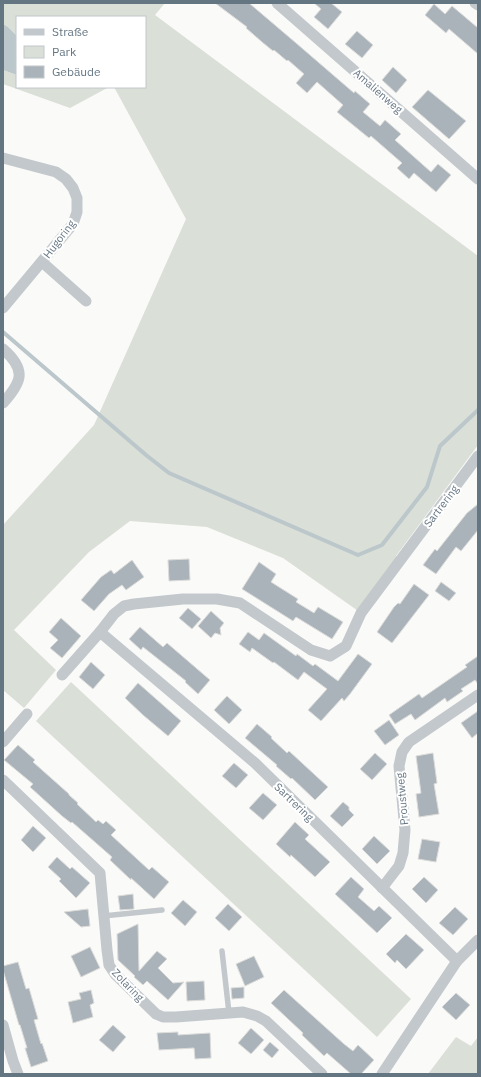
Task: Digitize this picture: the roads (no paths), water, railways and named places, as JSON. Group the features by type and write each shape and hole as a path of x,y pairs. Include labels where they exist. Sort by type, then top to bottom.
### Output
{"street":[{"name":"Amalienweg","path":"277,3 478,179"},
{"name":"Hugoring","path":"3,158 56,172 66,178 78,198 77,212 73,224 3,308"},
{"path":"42,262 86,301"},
{"path":"3,349 11,356 19,368 20,378 13,391 3,403"},
{"name":"Sartrering","path":"62,675 114,614 124,606 183,599 217,599 240,603 312,650 330,656 346,646 361,613 478,456"},
{"name":"Sartrering","path":"100,632 255,763 457,961"},
{"name":"Proustweg","path":"382,888 399,866 403,854 404,830 398,766 402,752 409,742 478,695"},
{"path":"3,742 28,714"},
{"name":"Zolaring","path":"3,780 100,873 103,916 109,965 115,974 156,1014 163,1017 176,1017 243,1012 257,1016 266,1021 322,1074"},
{"path":"382,1074 457,961 478,940"},
{"path":"3,1026 18,1074"}],"lane":[{"path":"103,916 162,910"},
{"path":"222,951 229,1013"}],"waterway":[{"path":"3,332 169,473 358,555 382,545 427,487 440,446 478,410"}]}
